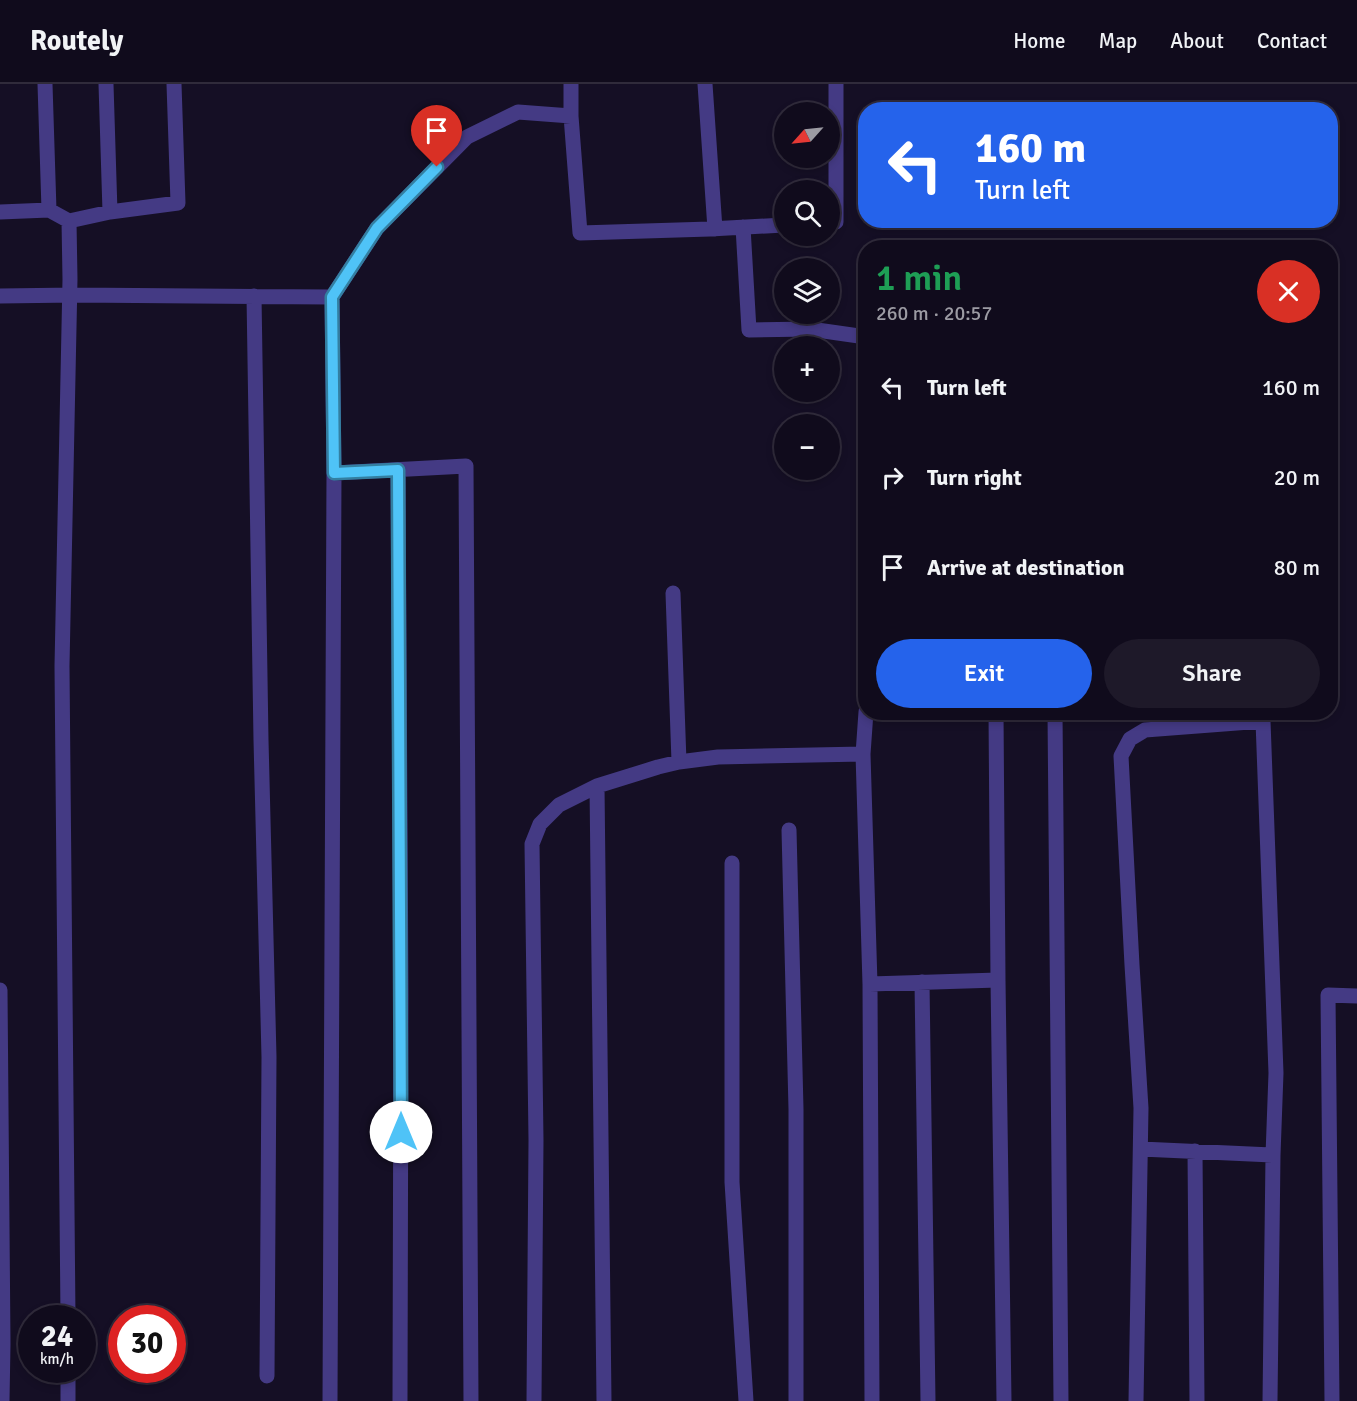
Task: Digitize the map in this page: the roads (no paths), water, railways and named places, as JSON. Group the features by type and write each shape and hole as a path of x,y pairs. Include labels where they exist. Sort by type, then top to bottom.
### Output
{"street":[{"path":"45,84 49,210"},
{"path":"106,84 110,212"},
{"path":"0,212 49,210 69,221 110,212 178,203 174,84"},
{"path":"571,84 571,116 580,233 774,226"},
{"path":"705,84 715,229"},
{"path":"836,84 836,180"},
{"path":"330,1401 334,473 332,297 377,228 467,137 518,112 571,116"},
{"path":"68,1305 62,666 69,221"},
{"path":"743,228 749,330 810,328 858,335"},
{"path":"0,296 332,297"},
{"path":"254,296 269,1057 267,1376"},
{"path":"334,473 466,466 471,1401"},
{"path":"398,470 401,994 400,1401"},
{"path":"673,593 679,762"},
{"path":"865,720 863,754 870,984 872,1401"},
{"path":"996,720 1004,1401"},
{"path":"1054,720 1061,1401"},
{"path":"1136,1401 1141,1108 1121,756 1130,740 1145,730 1236,720"},
{"path":"1263,720 1276,1073 1270,1401"},
{"path":"534,1401 536,1140 532,844 540,824 559,805 597,786 679,762 718,757 863,754"},
{"path":"597,786 604,1401"},
{"path":"789,830 796,1109 796,1401"},
{"path":"732,863 732,1182 747,1401"},
{"path":"870,984 998,980"},
{"path":"922,982 928,1401"},
{"path":"0,990 2,1401"},
{"path":"1332,1401 1328,995 1357,996"},
{"path":"1141,1149 1273,1155"},
{"path":"1195,1151 1197,1401"},
{"path":"68,1383 68,1401"}]}
